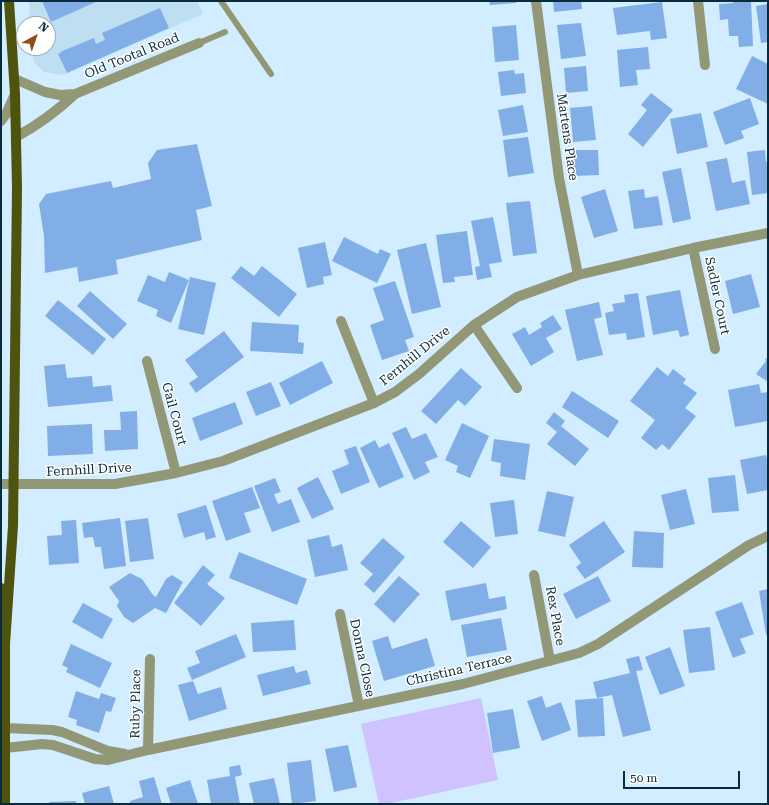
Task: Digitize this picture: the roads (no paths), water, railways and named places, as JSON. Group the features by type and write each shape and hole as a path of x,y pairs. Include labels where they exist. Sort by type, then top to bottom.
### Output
{"main road":[{"path":"3,644 13,526 16,94 10,1"},
{"path":"1,588 5,728 5,804"}],"street":[{"name":"Martens Place","path":"536,1 559,178 578,275"},
{"path":"698,1 705,65"},
{"name":"Old Tootal Road","path":"15,79 45,92 60,95 75,94 199,43"},
{"path":"1,121 16,94"},
{"name":"Old Tootal Road","path":"16,137 58,110 75,94"},
{"name":"Fernhill Drive","path":"1,484 115,484 176,473 223,461 374,403 395,392 419,374 474,324 517,297 578,275 693,248 768,233"},
{"name":"Sadler Court","path":"693,248 715,350"},
{"path":"342,321 374,403"},
{"path":"474,324 517,388"},
{"name":"Gail Court","path":"147,361 176,473"},
{"name":"Christina Terrace","path":"5,748 42,744 53,745 95,759 108,760 148,750 463,684 579,653 598,644 749,545 768,536"},
{"name":"Rex Place","path":"534,575 550,661"},
{"name":"Donna Close","path":"340,614 359,706"},
{"name":"Ruby Place","path":"148,750 150,659"},
{"name":"Christina Terrace","path":"5,728 52,730 62,732 108,751 127,755"}],"lane":[{"path":"221,1 271,74"},
{"path":"199,43 225,32"}]}
